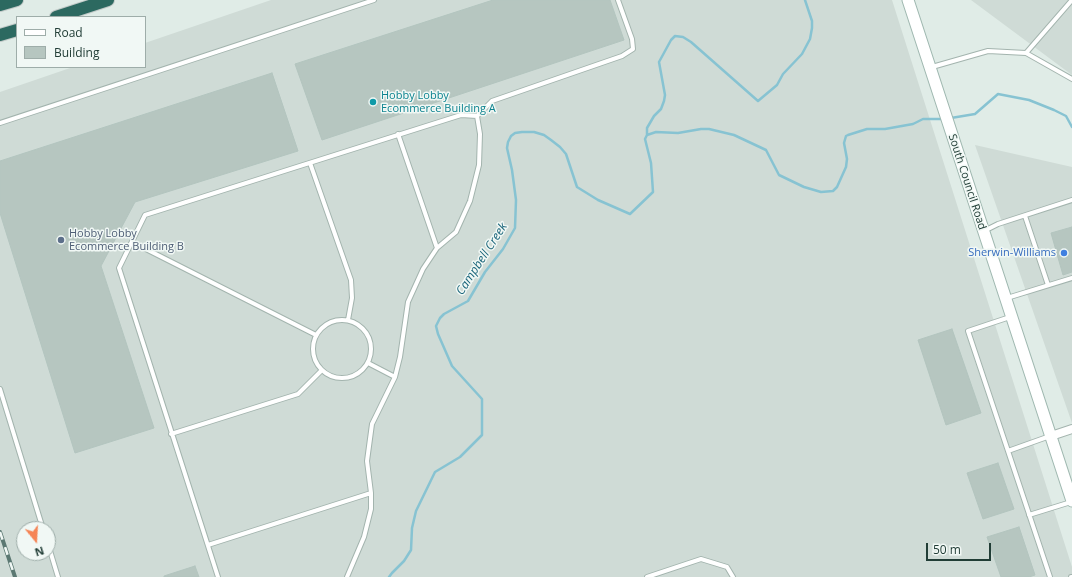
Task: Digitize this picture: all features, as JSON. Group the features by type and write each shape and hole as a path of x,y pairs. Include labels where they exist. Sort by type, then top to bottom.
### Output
{"highway":[{"path":"0,6 17,0"},
{"path":"59,16 108,0"},
{"path":"0,35 16,30"}],"main road":[{"name":"South Council Road","path":"908,0 1072,501"}],"street":[{"path":"1051,436 1072,429"}],"lane":[{"path":"0,123 374,0"},
{"path":"218,577 119,268 145,216 461,115 477,116 492,101 622,56 633,49 632,39 618,0"},
{"path":"1026,54 1072,0"},
{"path":"930,68 988,51 1026,54 1072,79"},
{"path":"347,577 364,537 371,509 371,493 367,461 372,424 395,376 400,357 408,302 423,270 437,248 456,232 470,201 479,165 480,134 477,116"},
{"path":"398,134 437,248"},
{"path":"310,163 351,280 352,298 348,320"},
{"path":"983,231 998,224 1072,200"},
{"path":"1025,216 1048,285"},
{"path":"132,242 316,336"},
{"path":"1006,298 1072,278"},
{"path":"1012,317 968,331 1050,577"},
{"path":"340,319 348,320 355,322 367,333 370,340 371,356 368,363 362,370 345,378 336,378 321,371 315,361 313,344 320,329 326,324 340,319"},
{"path":"368,363 395,376"},
{"path":"172,434 298,394 321,371"},
{"path":"0,389 41,521"},
{"path":"1008,451 1051,436"},
{"path":"208,545 371,493"},
{"path":"1029,515 1072,501"},
{"path":"647,577 701,559 727,567 733,577"},
{"path":"53,561 58,577"}],"shaded area":[{"path":"271,0 892,0 1072,567 1072,577 0,577 0,92 70,68 146,68 146,43"},
{"path":"971,0 1072,0 1072,75"},
{"path":"975,145 1072,167 1072,423"}],"building":[{"name":"Hobby Lobby Ecommerce Building A","path":"493,0 610,0 624,40 322,140 295,64"},
{"name":"Hobby Lobby Ecommerce Building B","path":"272,73 298,151 135,202 101,266 154,428 75,453 0,213 0,161"},
{"name":"Sherwin-Williams","path":"1072,227 1072,272 1063,275 1051,233"},
{"path":"952,329 981,413 946,425 918,340"},
{"path":"998,463 1014,509 983,519 967,473"},
{"path":"1019,527 1035,575 1029,577 1001,577 987,537"},
{"path":"195,566 199,577 164,577 164,576"}],"waterway":[{"name":"Campbell Creek","path":"389,577 404,561 411,550 412,528 416,511 435,472 460,457 482,435 482,399 452,366 436,326 444,314 468,301 485,272 503,249 515,228 516,200 507,148 511,136 515,133 522,132 534,132 544,135 560,147 566,154 577,187 598,200 630,214 653,192 651,163 645,139 647,135 647,128 654,116 661,109 664,101 665,95 659,62 671,40 675,36 683,37 691,42 758,101 777,85 783,74 802,54 810,39 812,21 805,0"},
{"path":"951,118 975,114 998,94 1029,100 1054,110 1066,116 1072,127"},
{"path":"647,135 656,132 678,133 701,129 709,129 734,135 766,150 779,175 804,187 821,192 833,191 837,187 846,167 847,159 844,143 846,136 867,129 885,129 913,124 923,119 944,119"}],"railway":[{"path":"0,532 15,577"}],"place":[{"name":"Hobby Lobby Ecommerce Building A","path":"373,102"},
{"name":"Hobby Lobby Ecommerce Building B","path":"61,240"},
{"name":"Sherwin-Williams","path":"1064,253"}]}
